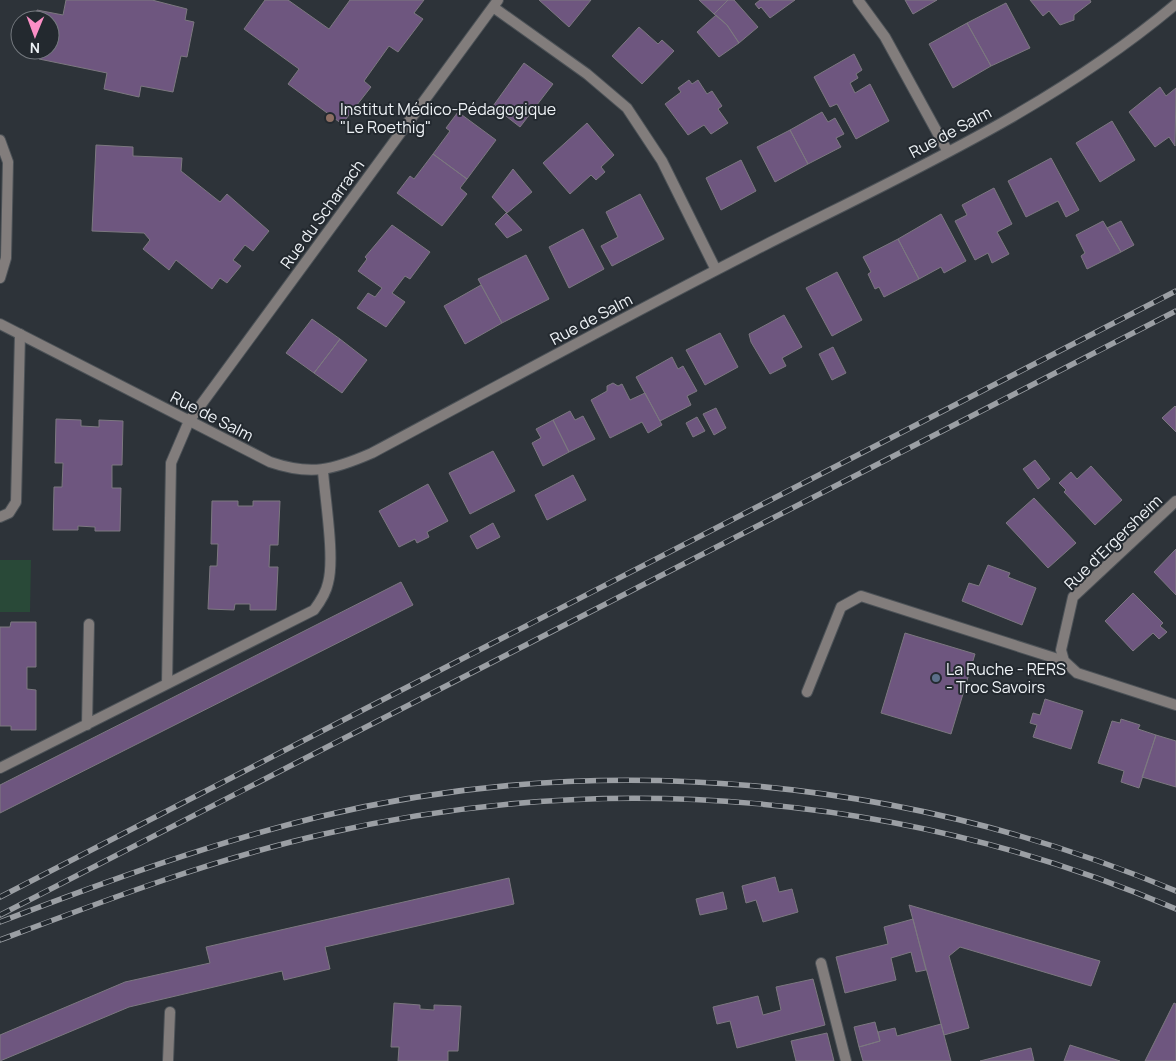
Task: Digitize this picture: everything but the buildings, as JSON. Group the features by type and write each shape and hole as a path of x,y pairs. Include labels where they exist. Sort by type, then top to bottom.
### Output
{"street":[{"path":"858,0 885,37 948,152"},
{"path":"495,3 587,74 627,108 662,161 716,270"},
{"name":"Rue du Scharrach","path":"167,684 171,463 189,421 495,3"},
{"name":"Rue de Salm","path":"0,324 270,462 303,471 323,470 342,466 372,452 716,270 948,152 1065,87 1176,4"},
{"path":"0,140 8,162 6,258 0,278"},
{"path":"0,517 9,513 16,502 20,334"},
{"path":"0,768 314,610 321,601 329,583 330,561 323,470"},
{"name":"Rue d'Ergersheim","path":"1064,661 1061,650 1073,597 1176,501"},
{"path":"807,692 841,607 861,596 1064,661 1077,673 1176,705"},
{"path":"87,725 89,624"},
{"path":"821,963 846,1061"},
{"path":"168,1061 170,1012"}],"green space":[{"path":"0,560 31,560 30,612 0,612"}],"railway":[{"path":"0,897 1176,291"},
{"path":"0,915 1176,311"},
{"path":"0,922 157,865 237,839 318,817 426,796 534,784 644,780 753,786 861,800 968,822 1073,853 1176,891"},
{"path":"0,940 120,895 201,868 241,855 324,834 431,814 539,802 648,798 756,804 864,817 970,839 1074,870 1176,909"}],"place":[{"name":"Institut Médico-Pédagogique \"Le Roethig\"","path":"330,118"},
{"name":"La Ruche - RERS - Troc Savoirs","path":"936,678"}]}
